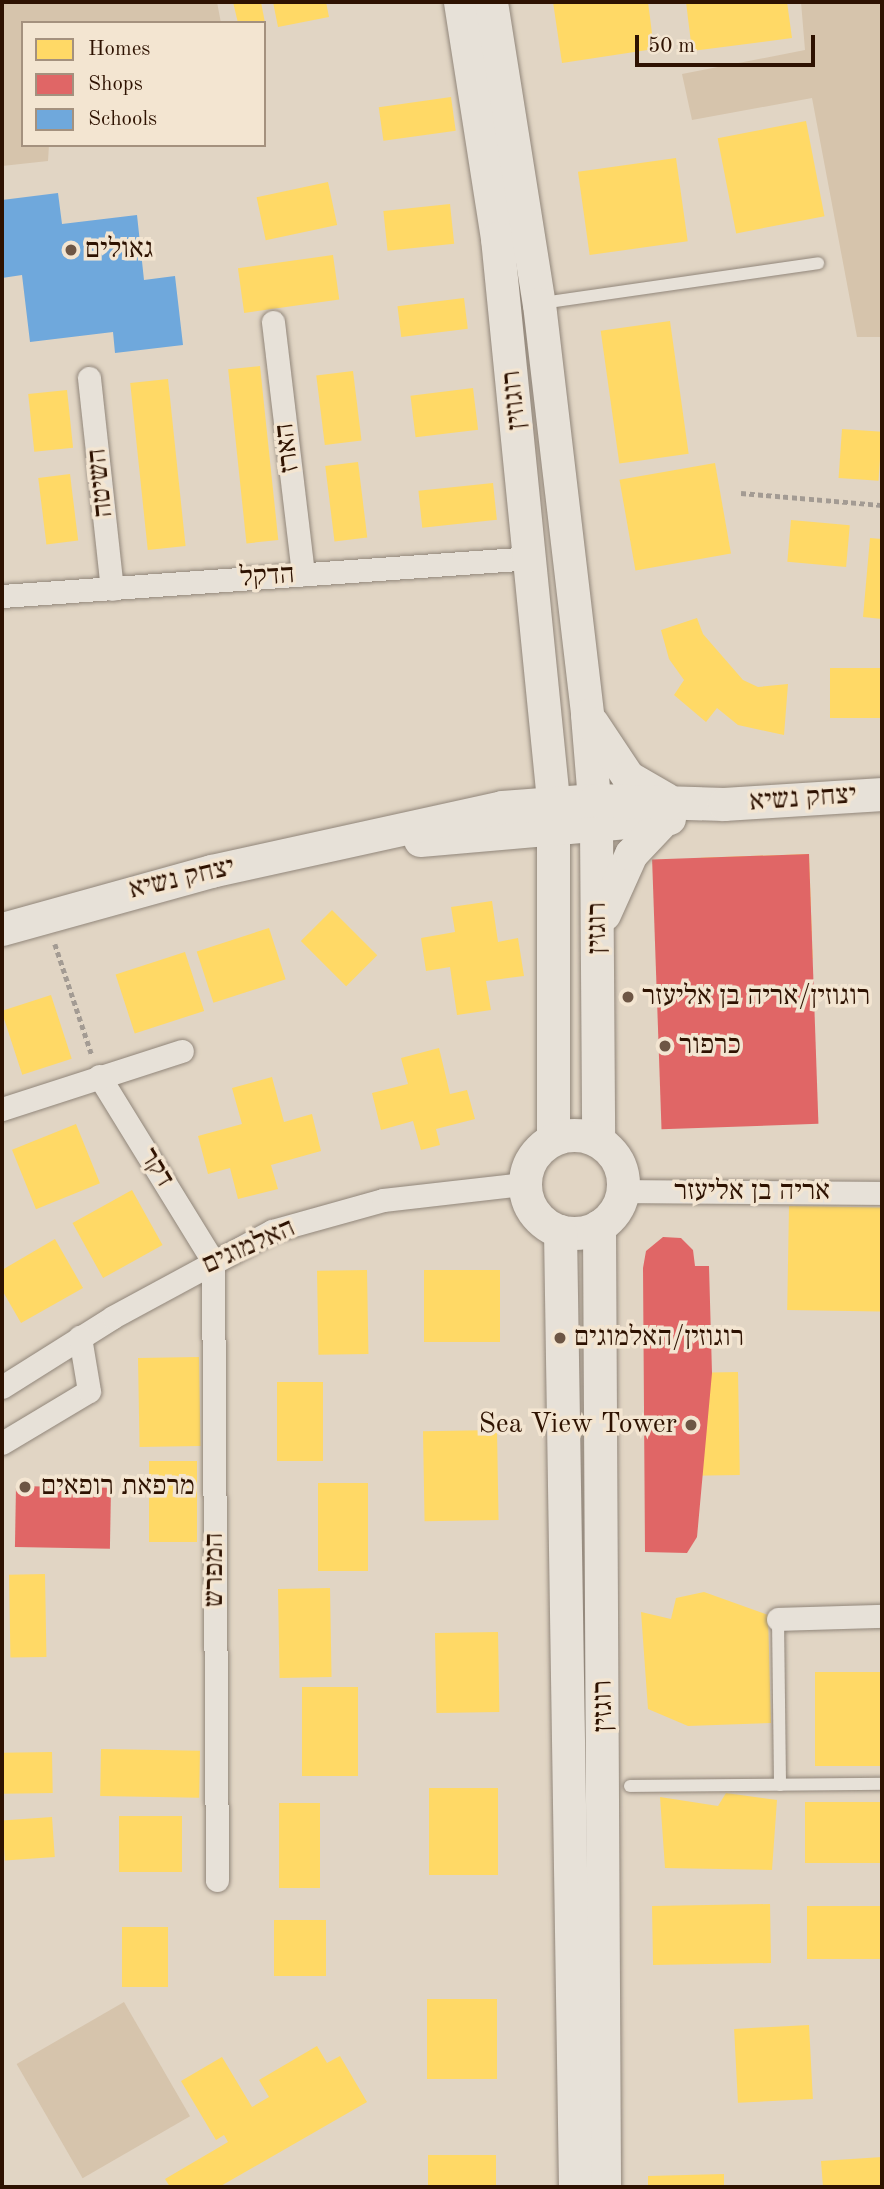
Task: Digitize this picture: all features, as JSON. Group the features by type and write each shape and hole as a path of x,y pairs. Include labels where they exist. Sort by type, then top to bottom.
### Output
{"street":[{"name":"רוגוזין","path":"460,2 497,238 531,558 553,815"},
{"name":"רוגוזין","path":"491,2 539,304 587,715"},
{"name":"הארז","path":"273,322 303,574"},
{"name":"השיטה","path":"89,377 112,589"},
{"name":"הדקל","path":"2,596 531,558"},
{"path":"587,715 628,777 665,809 631,854 598,929"},
{"name":"רוגזין","path":"587,715 596,812 598,1141"},
{"name":"יצחק נשיא","path":"2,929 212,871 365,841 553,815 882,794"},
{"name":"רוגזין","path":"553,815 553,1139"},
{"path":"2,1108 181,1051"},
{"name":"דקר","path":"99,1076 213,1261"},
{"path":"583,1135 598,1141 618,1162 622,1191 599,1226 560,1231 534,1214 524,1184 532,1157 553,1139 583,1135"},
{"name":"האלמוגים","path":"2,1387 80,1337 213,1261 272,1231 383,1200 524,1184"},
{"name":"אריה בן אליעזר","path":"622,1191 882,1193"},
{"name":"רוגזין","path":"599,1226 604,2187"},
{"name":"רוגזין","path":"560,1231 575,2187"},
{"name":"המפרש","path":"213,1261 217,1880"},
{"path":"2,1443 89,1391 80,1337"},
{"path":"778,1619 882,1616"}],"lane":[{"path":"539,304 818,263"},
{"path":"778,1619 780,1785"},
{"path":"630,1786 882,1784"}],"path":[{"path":"741,493 882,505"},
{"path":"46,915 99,1076"}],"shaded area":[{"path":"2,2 217,2 221,21 21,21 21,147 49,147 48,161 2,166"},
{"path":"801,2 881,2 882,337 857,337 812,98 692,120 682,74 805,50"},
{"path":"124,2002 190,2116 83,2178 17,2064"}],"building: Homes":[{"path":"233,2 261,2 265,21 238,21"},
{"path":"273,2 326,2 329,17 278,27"},
{"path":"553,2 648,2 654,49 562,63"},
{"path":"686,2 787,2 792,38 692,51"},
{"path":"451,97 456,131 383,141 379,107"},
{"path":"806,121 825,216 736,233 718,138"},
{"path":"676,158 688,241 590,255 578,172"},
{"path":"328,182 337,225 266,240 257,197"},
{"path":"450,204 454,244 388,251 383,211"},
{"path":"333,255 339,300 244,313 238,268"},
{"path":"464,298 468,329 401,337 397,306"},
{"path":"670,321 689,454 619,463 601,331"},
{"path":"260,366 278,540 246,543 228,369"},
{"path":"353,371 362,440 325,445 316,376"},
{"path":"168,379 186,546 148,550 130,383"},
{"path":"473,388 478,430 416,437 410,396"},
{"path":"67,390 73,448 34,452 28,394"},
{"path":"842,429 882,432 878,481 839,478"},
{"path":"358,462 367,537 335,541 325,466"},
{"path":"715,463 731,554 635,570 619,480"},
{"path":"70,474 78,541 46,544 38,478"},
{"path":"493,483 497,520 422,528 418,491"},
{"path":"791,520 850,525 846,567 787,562"},
{"path":"870,538 882,539 882,619 863,617"},
{"path":"697,618 703,634 743,680 758,687 788,684 784,735 738,725 717,708 706,722 674,695 684,680 669,659 661,630"},
{"path":"830,668 882,668 882,718 830,718"},
{"path":"809,854 813,959 705,963 701,858"},
{"path":"492,901 498,942 518,938 524,976 486,981 491,1010 457,1015 450,967 426,971 421,938 455,932 451,907"},
{"path":"332,910 377,955 346,986 301,941"},
{"path":"269,928 286,979 213,1003 197,951"},
{"path":"185,952 204,1011 135,1034 116,975"},
{"path":"51,995 72,1059 22,1075 2,1011"},
{"path":"439,1048 450,1094 467,1090 475,1119 436,1129 440,1145 421,1150 413,1121 381,1130 372,1093 408,1084 401,1058"},
{"path":"272,1077 284,1122 312,1114 321,1151 271,1165 278,1189 238,1199 230,1168 208,1174 198,1136 242,1124 232,1088"},
{"path":"76,1124 100,1183 36,1209 12,1150"},
{"path":"132,1190 163,1245 103,1278 73,1223"},
{"path":"789,1206 882,1208 880,1312 787,1310"},
{"path":"55,1239 83,1288 21,1323 2,1290 2,1270"},
{"path":"367,1270 368,1354 318,1355 317,1271"},
{"path":"424,1270 500,1270 500,1342 424,1342"},
{"path":"199,1357 201,1446 140,1447 138,1358"},
{"name":"Sea View Tower","path":"738,1372 740,1475 646,1477 644,1374"},
{"path":"277,1382 323,1382 323,1461 277,1461"},
{"path":"497,1430 499,1520 425,1521 423,1431"},
{"path":"149,1461 197,1461 197,1542 149,1542"},
{"path":"318,1483 368,1483 368,1571 318,1571"},
{"path":"45,1574 46,1657 10,1658 9,1575"},
{"path":"330,1588 332,1677 280,1678 278,1589"},
{"path":"704,1592 768,1615 771,1723 688,1726 648,1709 641,1612 671,1619 676,1598"},
{"path":"498,1632 499,1712 436,1713 435,1633"},
{"path":"815,1672 882,1672 882,1766 815,1766"},
{"path":"302,1687 358,1687 358,1776 302,1776"},
{"path":"101,1749 200,1751 199,1798 100,1796"},
{"path":"52,1752 53,1793 3,1794 2,1753"},
{"path":"429,1788 498,1788 498,1875 429,1875"},
{"path":"726,1793 777,1800 772,1870 665,1868 660,1797 718,1806"},
{"path":"805,1802 882,1802 882,1863 805,1863"},
{"path":"279,1803 320,1803 320,1888 279,1888"},
{"path":"119,1816 182,1816 182,1872 119,1872"},
{"path":"52,1817 55,1857 5,1860 2,1820"},
{"path":"770,1904 771,1963 653,1965 652,1906"},
{"path":"807,1906 882,1906 882,1959 807,1959"},
{"path":"274,1920 326,1920 326,1976 274,1976"},
{"path":"122,1927 168,1927 168,1987 122,1987"},
{"path":"427,1999 497,1999 497,2079 427,2079"},
{"path":"809,2025 813,2099 738,2103 734,2029"},
{"path":"317,2046 327,2063 340,2056 367,2102 219,2187 170,2187 165,2179 228,2142 224,2135 216,2140 181,2081 222,2057 252,2107 269,2097 259,2080"},
{"path":"428,2155 496,2155 496,2187 428,2187"},
{"path":"882,2157 882,2187 823,2187 821,2161"},
{"path":"724,2174 724,2187 648,2187 648,2176"}],"building: Shops":[{"path":"809,854 818,1124 662,1129 652,859"},
{"path":"663,1237 681,1238 693,1250 695,1266 709,1266 712,1373 697,1537 687,1553 645,1552 643,1268 646,1251"},
{"path":"16,1486 111,1488 110,1549 15,1547"}],"building: Schools":[{"name":"גאולים","path":"58,193 62,224 137,215 144,280 175,276 183,345 115,353 113,332 30,342 22,275 2,278 2,200"}],"place":[{"name":"גאולים","path":"71,250"},
{"name":"רוגוזין/אריה בן אליעזר","path":"628,997"},
{"name":"כרפור","path":"665,1046"},
{"name":"רוגוזין/האלמוגים","path":"560,1338"},
{"name":"Sea View Tower","path":"691,1425"},
{"name":"מרפאת רופאים","path":"25,1487"}]}
